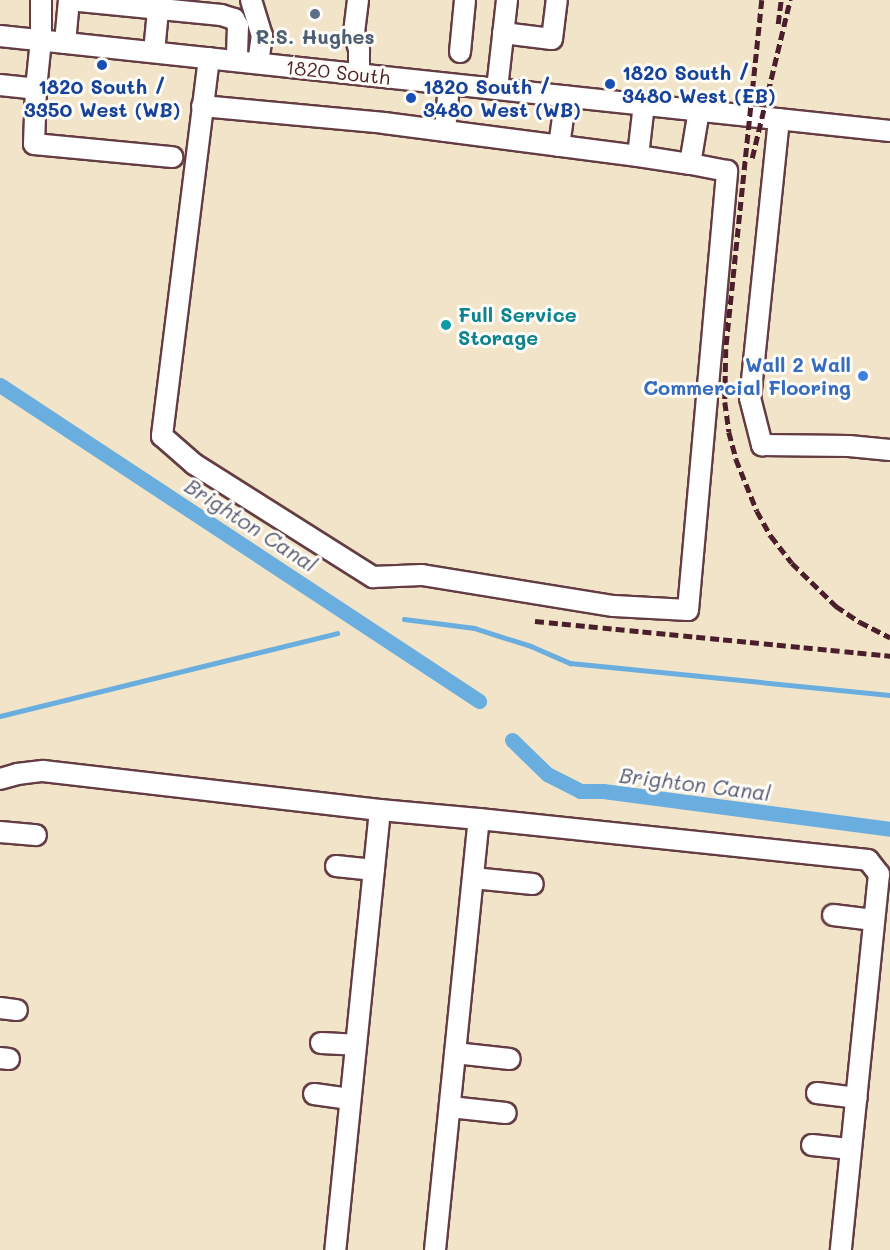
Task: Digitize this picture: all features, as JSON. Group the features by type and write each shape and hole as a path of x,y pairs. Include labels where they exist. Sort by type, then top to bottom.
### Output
{"street":[{"path":"41,0 41,40 34,144 172,157"},
{"path":"65,43 69,0 159,5 234,19 240,37 237,61"},
{"path":"251,0 262,35 258,63"},
{"path":"358,0 354,33 359,50 359,74"},
{"path":"460,52 465,0"},
{"path":"497,89 507,0"},
{"path":"503,33 552,39 557,0"},
{"path":"153,52 159,5"},
{"name":"1820 South","path":"0,36 890,131"},
{"path":"202,106 445,131 638,156 728,171 688,610 614,606 422,575 373,578 194,464 162,436 202,106 208,58"},
{"path":"445,131 449,84"},
{"path":"0,85 36,89"},
{"path":"559,146 566,96"},
{"path":"638,156 644,104"},
{"path":"690,164 699,110"},
{"path":"779,119 750,398 762,445 849,446 890,450"},
{"path":"0,779 17,774 43,771 380,810 868,860 879,874 841,1250"},
{"path":"335,1250 380,810"},
{"path":"435,1250 479,819"},
{"path":"0,832 36,835"},
{"path":"336,866 374,870"},
{"path":"473,878 533,884"},
{"path":"833,915 874,920"},
{"path":"321,1042 356,1046"},
{"path":"455,1053 510,1059"},
{"path":"314,1094 350,1099"},
{"path":"817,1094 857,1098"},
{"path":"450,1107 506,1113"},
{"path":"812,1145 851,1149"}],"waterway":[{"name":"Brighton Canal","path":"0,385 479,701"},
{"path":"404,619 474,628 531,646 570,663 890,695"},
{"path":"0,716 337,633"},
{"name":"Brighton Canal","path":"512,740 547,774 580,791 603,791 890,829"}],"railway":[{"path":"762,0 726,349 725,402 729,432 736,459 757,511 771,536 792,563 836,606 860,622 890,637"},
{"path":"778,24 781,0"},
{"path":"752,158 790,0"},
{"path":"535,621 890,656"}],"place":[{"name":"R.S. Hughes","path":"315,14"},
{"name":"1820 South / 3350 West (WB)","path":"102,65"},
{"name":"1820 South / 3480 West (EB)","path":"610,84"},
{"name":"1820 South / 3480 West (WB)","path":"411,98"},
{"name":"Full Service Storage","path":"446,325"},
{"name":"Wall 2 Wall Commercial Flooring","path":"863,376"}]}
